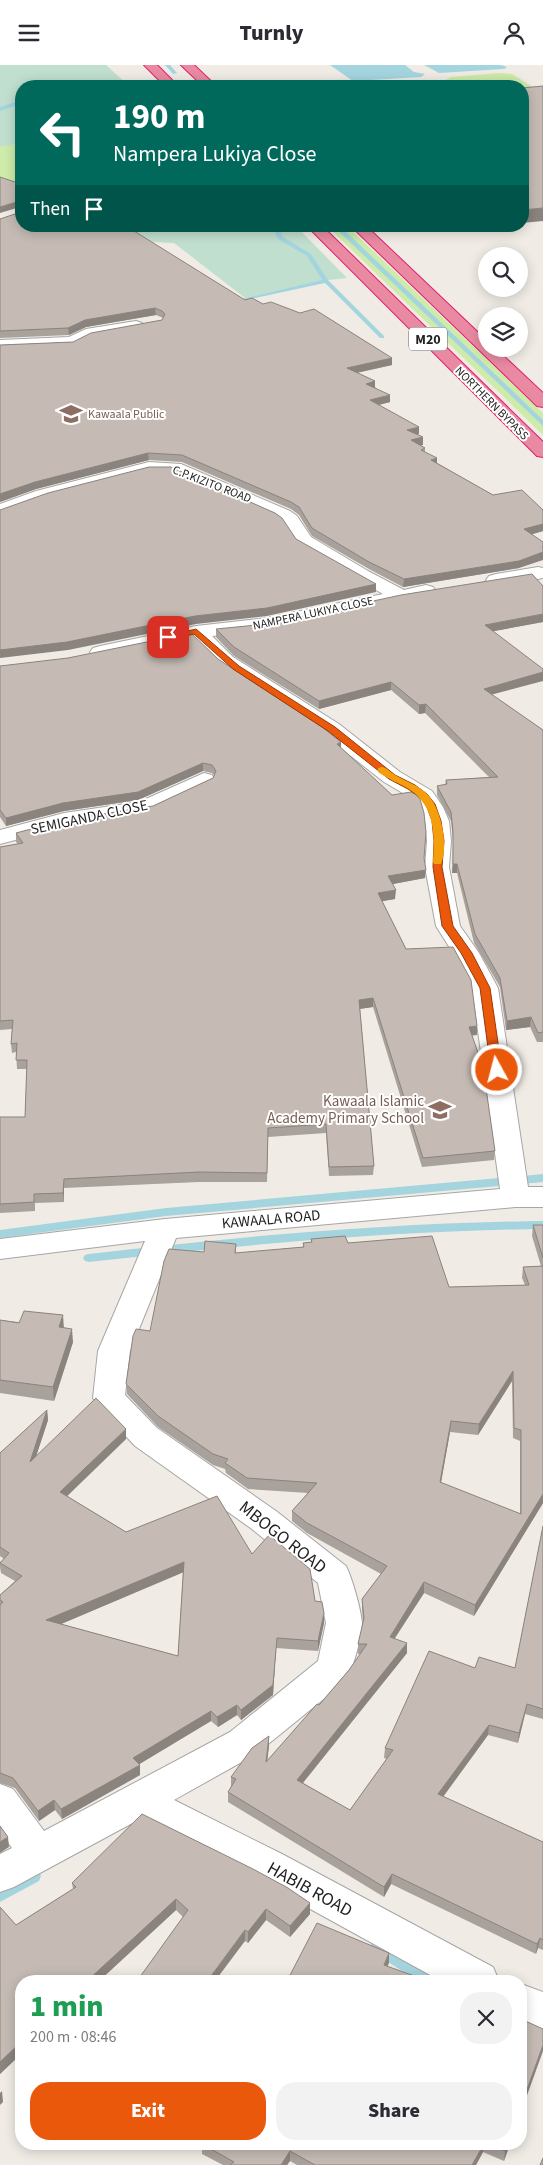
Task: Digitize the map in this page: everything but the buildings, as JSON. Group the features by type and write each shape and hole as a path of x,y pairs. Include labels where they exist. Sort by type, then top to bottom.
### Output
{"highway":[{"path":"150,65 166,80"},
{"path":"187,65 203,80"},
{"name":"NORTHERN BYPASS","path":"320,232 543,452"},
{"path":"364,232 478,339"},
{"path":"496,357 543,402"}],"street":[{"path":"0,345 73,341 86,334 147,324"},
{"name":"C.P.KIZITO ROAD","path":"0,510 42,495 109,476 149,467 176,468 283,515 290,520 304,541 361,575 400,595"},
{"path":"479,582 538,573"},
{"name":"NAMPERA LUKIYA CLOSE","path":"84,655 196,632 266,624 400,595 440,589"},
{"path":"196,632 226,661 331,729 392,777 424,796 432,807 439,841 438,867 448,926 466,953 485,988 523,1188"},
{"name":"SEMIGANDA CLOSE","path":"0,837 64,820 145,807 204,780"},
{"name":"KAWAALA ROAD","path":"0,1249 523,1188"},
{"name":"MBOGO ROAD","path":"0,1874 243,1743 334,1669 344,1623 334,1576 264,1520 146,1437 109,1398 114,1351 165,1229"},
{"path":"0,1801 38,1853"},
{"name":"HABIB ROAD","path":"138,1801 268,1866 468,1975"},
{"path":"527,2005 543,2012"}],"green space":[{"path":"0,65 106,65 122,80 15,80 15,103 0,108"},
{"path":"498,73 512,74 522,80 445,80 451,77"},
{"path":"529,84 538,90 529,92"},
{"path":"15,106 15,144 0,147 0,110"},
{"path":"15,144 15,195 0,190 0,147"},
{"path":"134,232 302,232 347,278 320,281 245,298 174,243 153,242"},
{"path":"333,232 353,232 478,351 478,357 484,357 543,413 543,435"}],"water":[{"path":"330,65 405,65 414,72 425,74 421,77 352,80"},
{"path":"424,65 501,65 507,67 504,69 439,73"}],"waterway":[{"path":"167,65 175,73"},
{"path":"0,109 15,104"},
{"path":"278,232 280,238 309,255 326,281"},
{"path":"342,232 543,424"},
{"path":"230,303 326,281"},
{"path":"326,281 382,337"},
{"path":"0,1234 166,1212 543,1178"},
{"path":"89,1258 202,1245 316,1235 429,1228 543,1225"},
{"path":"0,1895 33,1876"},
{"path":"379,1945 403,1962 430,1975"}],"slow traffic":[{"path":"382,770 424,796 432,807 439,841 438,862"}],"place":[{"name":"Kawaala Public","path":"71,414"},
{"name":"Kawaala Islamic Academy Primary School","path":"440,1110"}],"route":[{"path":"168,637 196,632 226,661 331,729 392,777 424,796 432,807 436,821 439,841 438,867 448,926 466,953 485,988 497,1070"}]}
